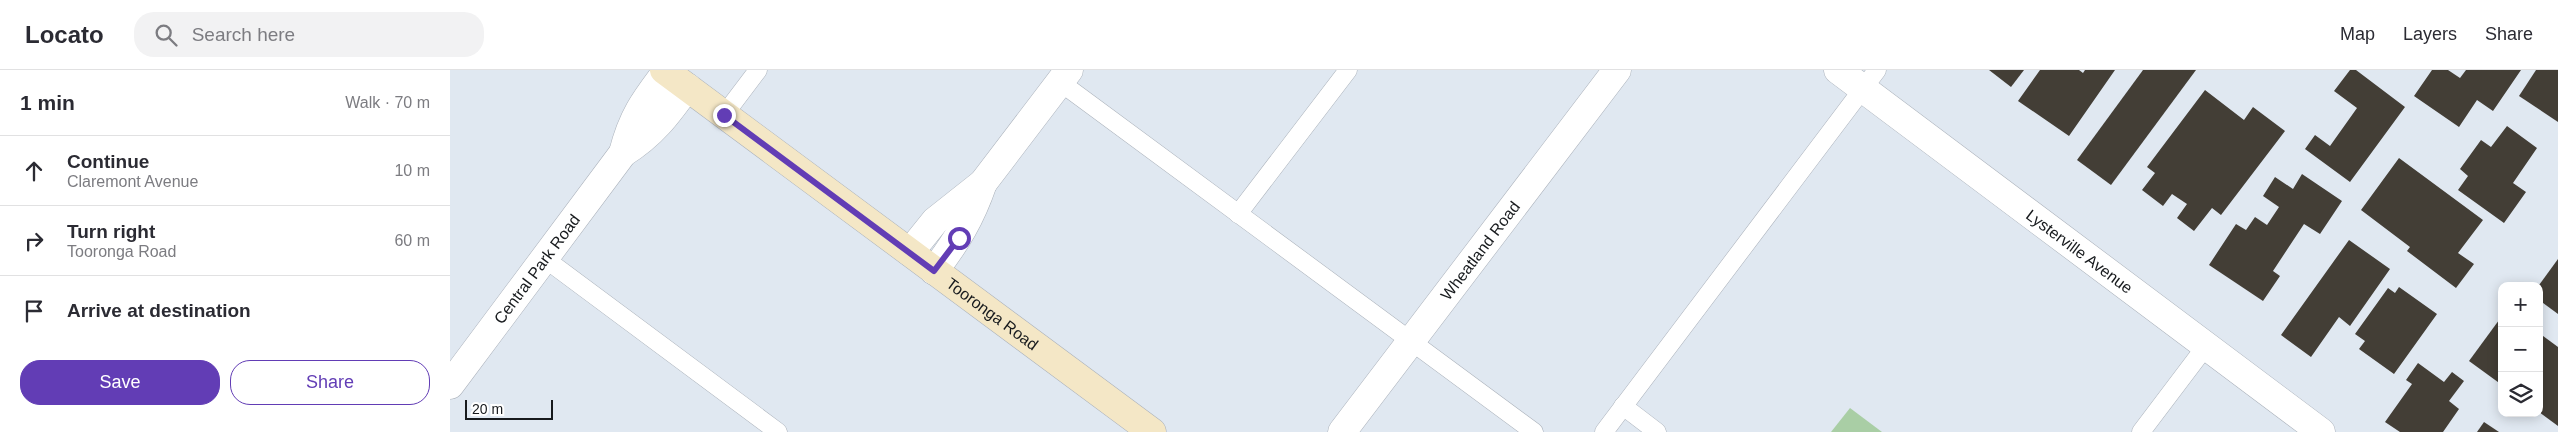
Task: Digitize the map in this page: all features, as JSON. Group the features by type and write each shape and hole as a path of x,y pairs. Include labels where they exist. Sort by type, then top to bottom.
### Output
{"main road":[{"name":"Tooronga Road","path":"672,76 1152,432"}],"street":[{"name":"Wheatland Road","path":"1342,432 1617,70"},
{"name":"Lysterville Avenue","path":"1838,70 1870,79 2206,346 2321,432"},
{"name":"Central Park Road","path":"450,385 623,153 629,128 637,112 672,76"},
{"path":"910,252 935,220 982,183 1064,76"},
{"path":"934,271 959,238 972,214 982,183"}],"lane":[{"path":"724,115 758,70"},
{"path":"1238,214 1348,70"},
{"path":"1064,76 1238,214 1534,432"},
{"path":"1604,432 1870,79"},
{"path":"544,258 778,432"},
{"path":"2141,432 2206,346"},
{"path":"1623,406 1658,432"}],"green space":[{"path":"1850,408 1882,432 1831,432"}],"building":[{"path":"1989,70 2024,70 2011,87"},
{"path":"2040,70 2079,70 2083,73 2085,70 2115,70 2069,136 2018,101"},
{"path":"2143,70 2196,70 2111,185 2077,160"},
{"path":"2350,70 2356,70 2405,107 2350,182 2305,149 2315,135 2330,146 2357,108 2334,91"},
{"path":"2432,70 2448,70 2460,78 2466,70 2521,70 2493,111 2477,100 2459,127 2414,96"},
{"path":"2536,70 2558,70 2558,122 2519,96"},
{"path":"2205,90 2244,120 2253,107 2285,131 2221,215 2212,208 2194,231 2177,218 2187,204 2172,194 2163,206 2142,190 2155,173 2147,167"},
{"path":"2507,126 2537,148 2513,183 2526,192 2504,223 2458,190 2468,176 2460,169 2481,140 2491,147"},
{"path":"2399,158 2483,220 2458,253 2474,264 2456,288 2407,251 2410,247 2361,210"},
{"path":"2302,174 2342,201 2320,234 2304,224 2273,271 2280,276 2263,301 2209,265 2236,224 2246,230 2255,217 2267,225 2279,207 2263,196 2275,177 2293,189"},
{"path":"2349,240 2390,269 2350,326 2339,317 2311,357 2281,335"},
{"path":"2558,259 2558,314 2543,303 2543,282 2541,282"},
{"path":"2399,287 2437,314 2394,374 2359,349 2365,341 2355,334 2388,288 2395,293"},
{"path":"2498,321 2498,382 2469,361"},
{"path":"2543,336 2558,347 2558,426 2543,415"},
{"path":"2418,363 2444,382 2452,372 2464,381 2449,401 2459,409 2443,432 2400,432 2385,422 2412,384 2406,380"},
{"path":"2484,422 2499,432 2477,432"}],"route":[{"path":"724,115 934,271 959,238"}]}
